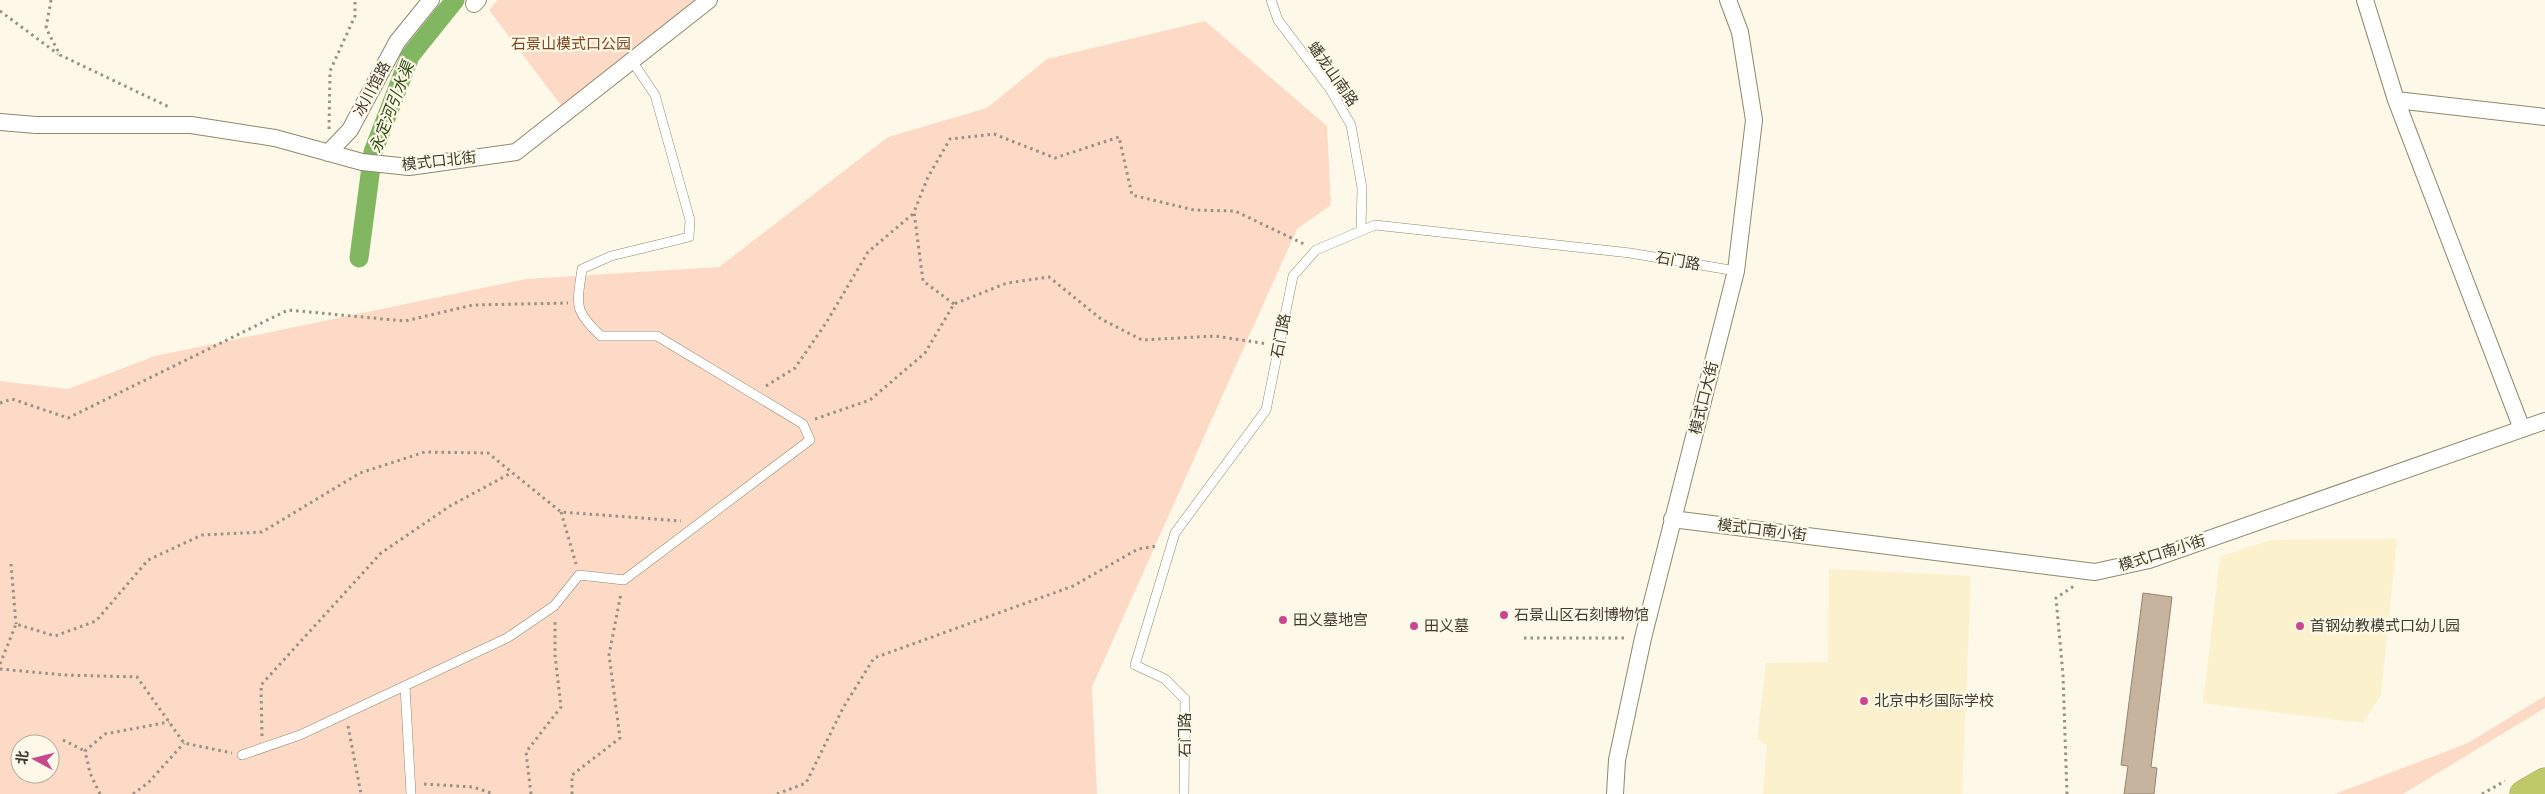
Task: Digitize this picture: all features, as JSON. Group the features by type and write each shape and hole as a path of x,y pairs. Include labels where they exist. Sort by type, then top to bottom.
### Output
{"highway":[{"path":"2524,794 2545,782"}],"street":[{"name":"冰川馆路","path":"328,153 350,130 397,42 431,0"},
{"name":"模式口北街","path":"0,122 36,125 191,125 275,138 362,162 409,167 516,152 709,0"},
{"name":"模式口大街","path":"1615,794 1617,760 1643,638 1736,271 1754,120 1740,32 1728,0"},
{"path":"2365,0 2396,100 2522,429"},
{"path":"2396,100 2545,116"},
{"name":"模式口南小街","path":"1672,518 2095,572 2149,560 2545,421"}],"lane":[{"name":"蟠龙山南路","path":"1271,0 1278,20 1330,89 1351,125 1362,188 1361,230"},
{"path":"242,755 300,735 508,638 554,606 579,575 624,580 810,440 803,424 657,336 602,336 584,320 577,303 582,269 611,256 689,237 690,220 655,95 632,61"},
{"name":"石门路","path":"1184,794 1185,699 1165,679 1135,664 1175,533 1266,410 1293,276 1316,250 1375,224 1630,253 1736,271"},
{"path":"405,686 411,794"}],"path":[{"path":"51,0 46,28 60,55"},
{"path":"328,153 330,71 355,16 356,0"},
{"path":"0,12 60,55 176,110"},
{"path":"754,394 795,368 826,324 868,252 914,212 928,177 950,139 994,134 1055,158 1120,137 1132,195 1194,210 1235,211 1316,250"},
{"path":"914,212 922,282 954,304"},
{"path":"803,424 870,400 925,352 954,304 1007,283 1049,277 1101,319 1142,340 1215,336 1279,345"},
{"path":"0,404 12,399 68,418 288,310 405,321 473,305 577,303"},
{"path":"16,624 56,636 96,621 148,560 202,535 262,532 360,473 425,452 488,453 561,512 700,523"},
{"path":"262,748 261,685 381,553 450,506 511,473"},
{"path":"561,512 579,575"},
{"path":"778,794 806,782 843,708 874,658 1073,586 1138,548 1172,544"},
{"path":"0,664 16,624 11,564"},
{"path":"2067,794 2063,675 2056,598 2095,572"},
{"path":"572,794 572,775 620,738 609,655 624,580"},
{"path":"531,794 526,752 561,707 555,656 554,606"},
{"path":"1524,638 1643,638"},
{"path":"0,669 64,675 137,677 184,743 242,755"},
{"path":"346,714 361,794"},
{"path":"84,751 105,734 169,722"},
{"path":"63,740 84,751 90,773 100,794"},
{"path":"133,794 148,783 184,743"},
{"path":"410,783 473,787 494,794"}],"shaded area":[{"name":"首钢幼教模式口幼儿园","path":"2397,539 2381,695 2363,723 2203,703 2220,557 2270,540"},
{"name":"北京中杉国际学校","path":"1829,569 1971,576 1962,794 1763,794 1767,745 1757,739 1766,663 1828,662"}],"green space":[{"name":"石景山模式口公园","path":"498,0 698,0 563,108 489,10"},
{"path":"1205,21 1327,126 1331,205 1297,229 1092,687 1097,794 0,794 0,381 68,389 155,356 526,279 719,267 888,137 987,108 1047,59"},
{"path":"2545,696 2545,708 2403,794 2335,794 2468,743"}],"building":[{"path":"2143,593 2172,597 2151,767 2157,768 2154,794 2124,794 2128,766 2121,765"}],"waterway":[{"name":"永定河引水渠","path":"359,258 373,152 410,56 455,0"}],"place":[{"name":"石景山区石刻博物馆","path":"1504,615"},
{"name":"田义墓地宫","path":"1283,620"},
{"name":"田义墓","path":"1414,626"},
{"name":"首钢幼教模式口幼儿园","path":"2300,626"},
{"name":"北京中杉国际学校","path":"1864,701"}]}
